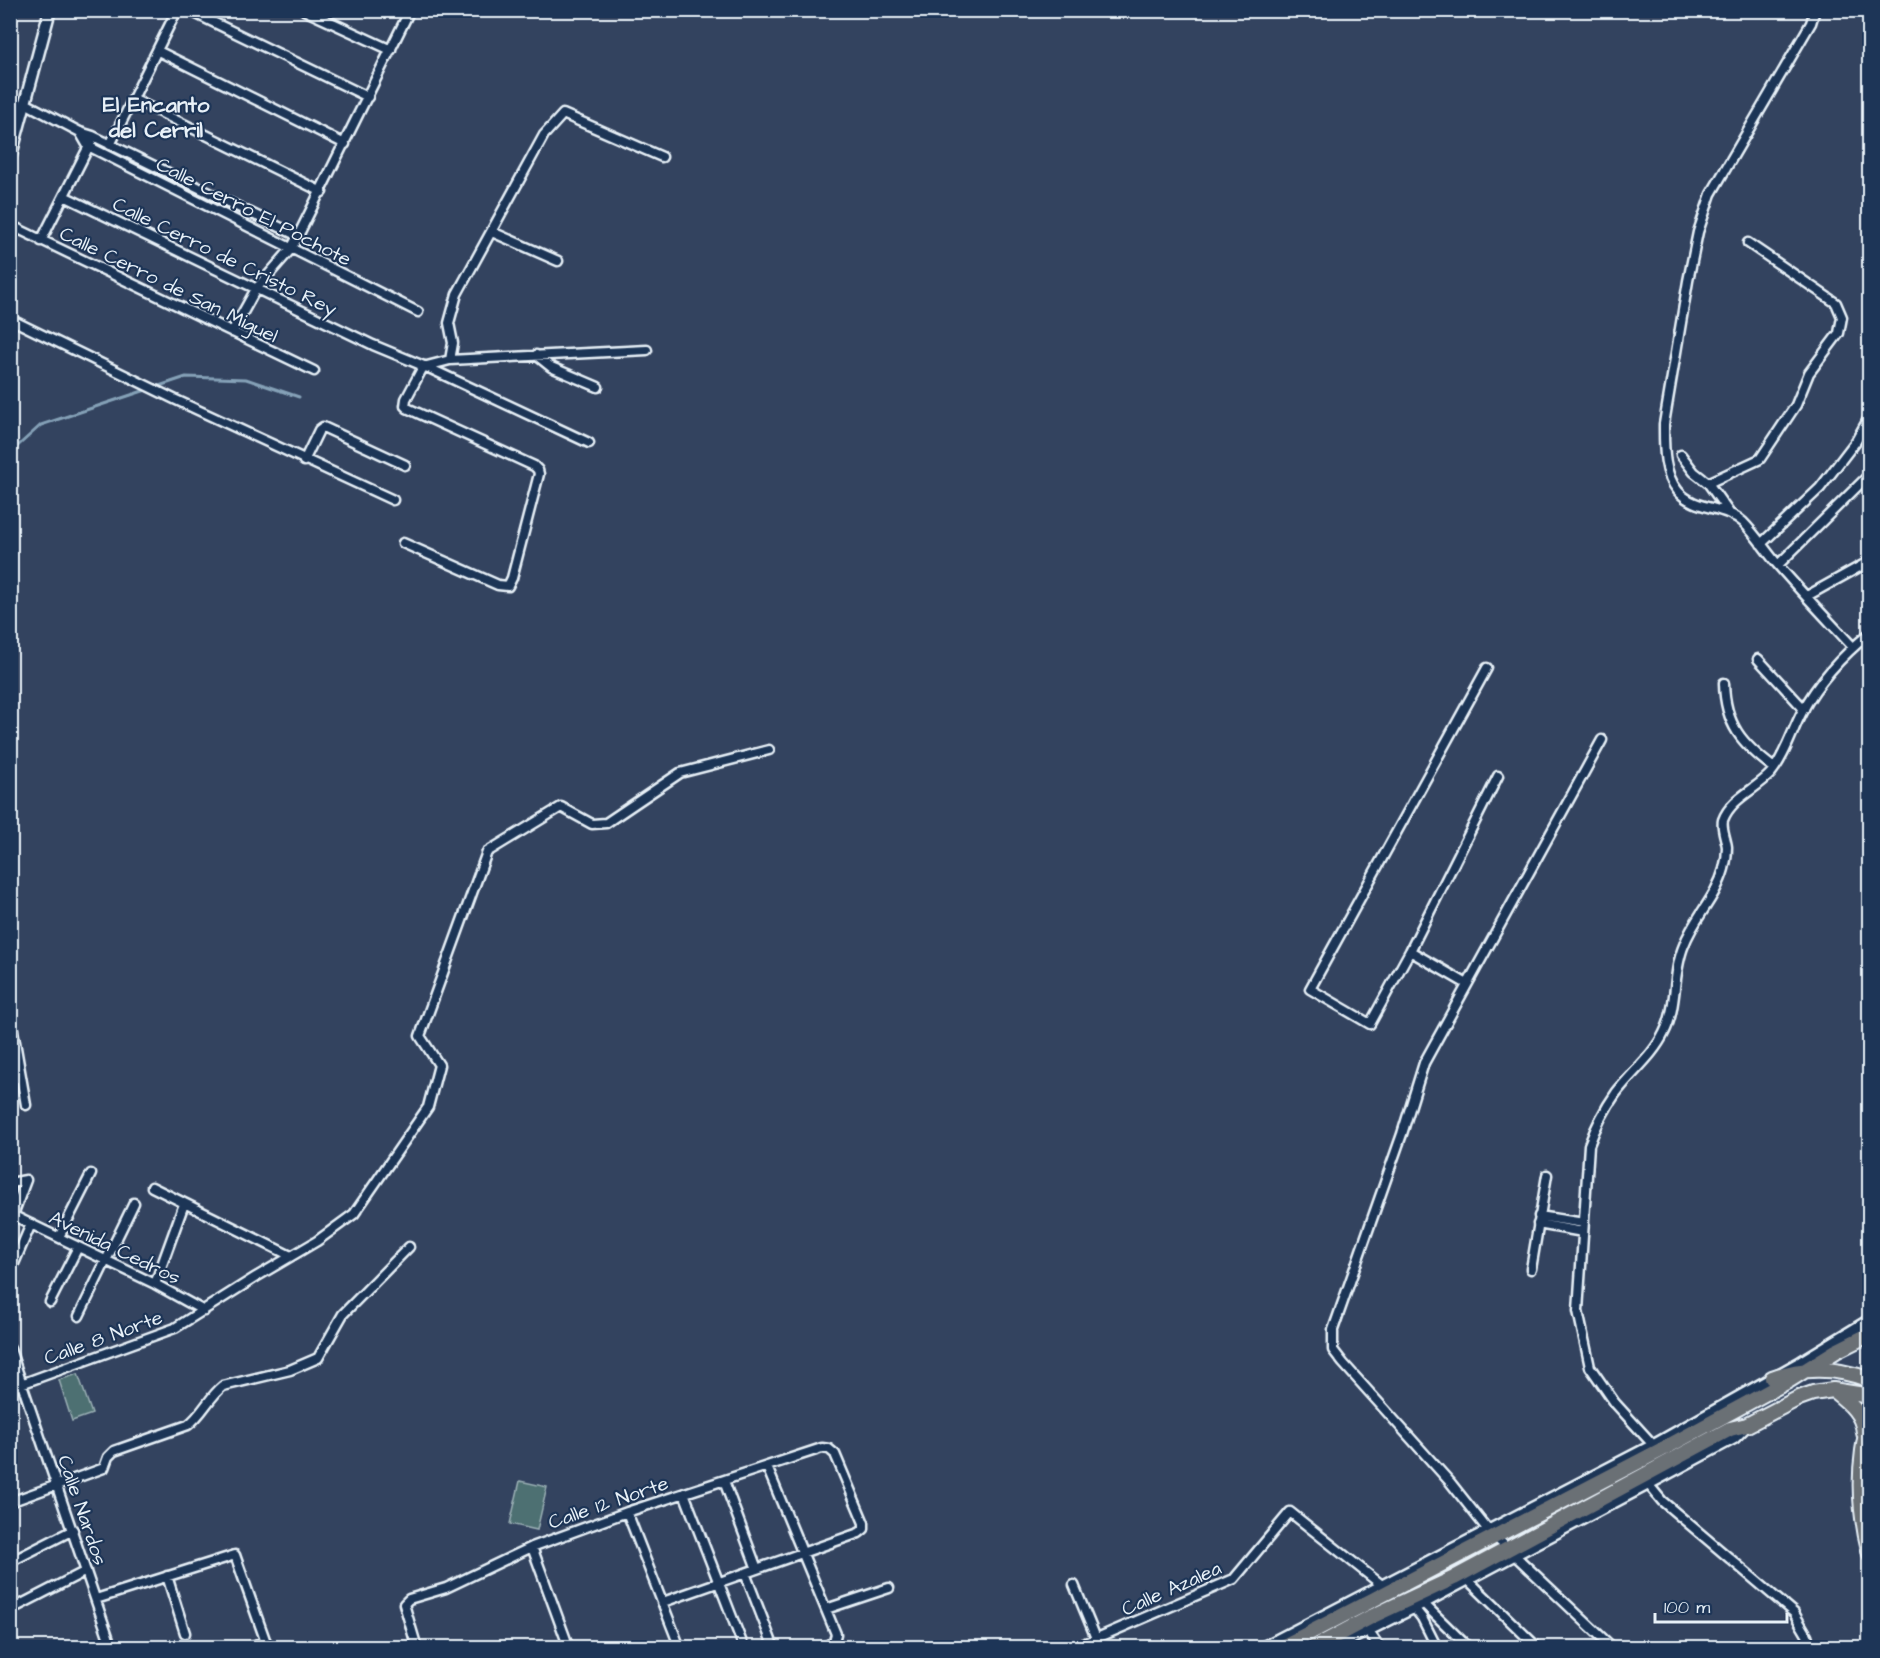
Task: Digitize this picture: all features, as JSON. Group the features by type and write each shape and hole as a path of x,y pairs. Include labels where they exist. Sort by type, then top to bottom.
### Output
{"main road":[{"path":"1313,1647 1371,1617 1510,1552 1660,1453 1869,1334"},
{"path":"1772,1378 1806,1370 1833,1370 1869,1380"},
{"path":"1280,1647 1492,1534 1660,1453 1747,1425 1813,1393 1833,1390 1869,1396"},
{"path":"1833,1390 1857,1413 1864,1428 1864,1440"},
{"path":"1869,1417 1860,1466 1860,1500 1869,1554"}],"street":[{"path":"10,159 50,10"},
{"path":"110,145 177,10"},
{"path":"188,10 368,97"},
{"path":"304,10 391,50"},
{"path":"232,332 256,289 291,249 322,192 410,10"},
{"path":"1815,10 1811,23 1711,194 1698,232 1682,316 1664,424 1664,446 1670,479 1678,492 1696,505 1730,514 1742,521 1778,565 1853,647"},
{"path":"158,51 345,144"},
{"path":"134,99 322,192"},
{"name":"Calle Cerro El Pochote","path":"25,103 80,132 93,136 298,236"},
{"path":"450,360 453,343 449,322 457,294 544,135 563,114 662,157"},
{"path":"80,132 88,146"},
{"path":"41,241 93,136"},
{"name":"Calle Cerro El Pochote","path":"88,146 418,312"},
{"name":"Calle Cerro de Cristo Rey","path":"64,196 373,345 590,443"},
{"name":"Calle Cerro de San Miguel","path":"10,225 314,371"},
{"path":"492,231 558,261"},
{"path":"1708,483 1760,459 1796,405 1809,373 1839,333 1842,317 1836,303 1748,243"},
{"path":"10,319 304,461 393,500"},
{"path":"403,543 498,585 508,586 539,474 534,466 407,408 406,399 423,367 450,360 647,350"},
{"path":"536,356 551,367 598,387"},
{"path":"1761,544 1820,488 1856,441 1869,416"},
{"path":"304,461 319,430 323,427 405,465"},
{"path":"1680,455 1694,472 1708,483 1730,514"},
{"path":"1778,565 1869,474"},
{"path":"1807,596 1869,561"},
{"path":"1869,633 1853,647 1803,709 1771,773 1730,808 1722,822 1727,848 1725,867 1713,897 1683,945 1671,1012 1665,1031 1658,1044 1617,1092 1597,1122 1589,1145 1578,1311 1590,1366 1615,1403 1660,1453 1772,1378 1869,1320"},
{"path":"1758,659 1803,709"},
{"path":"1487,668 1310,989 1370,1024 1410,951 1498,776"},
{"path":"1724,683 1724,698 1729,718 1739,736 1753,752 1774,768"},
{"path":"1602,740 1424,1063 1402,1134 1333,1330 1333,1350 1450,1482 1492,1534 1613,1647"},
{"name":"Calle 8 Norte","path":"10,1388 175,1328 317,1241 354,1214 428,1107 439,1065 420,1036 487,852 561,807 592,824 606,822 680,773 769,750"},
{"path":"1410,951 1467,984"},
{"path":"10,1013 26,1105"},
{"path":"10,1079 21,1077"},
{"path":"59,1237 91,1174"},
{"path":"1531,1269 1547,1175"},
{"path":"10,1183 26,1180 12,1215"},
{"path":"152,1187 291,1256"},
{"path":"79,1316 134,1203"},
{"path":"155,1284 184,1204"},
{"name":"Avenida Cedros","path":"12,1215 107,1260 204,1311"},
{"path":"1539,1220 1583,1228"},
{"path":"10,1273 31,1224"},
{"path":"50,1302 78,1246"},
{"path":"10,1502 104,1468 108,1457 114,1450 188,1425 196,1420 223,1386 290,1370 318,1358 343,1314 409,1246"},
{"name":"Calle Nardos","path":"10,1349 112,1647"},
{"path":"1332,1647 1418,1606 1468,1580 1510,1552 1648,1484 1734,1438 1747,1425"},
{"name":"Calle 12 Norte","path":"417,1647 404,1604 409,1599 446,1588 532,1546 627,1512 822,1448 830,1449 835,1454 864,1523 864,1529 859,1533 803,1553"},
{"path":"767,1467 836,1634 834,1641 824,1647"},
{"path":"724,1481 757,1569"},
{"path":"1648,1484 1662,1501 1794,1613 1811,1647"},
{"path":"684,1494 744,1647"},
{"path":"627,1512 680,1647"},
{"name":"Calle Azalea","path":"1074,1647 1234,1579 1290,1512 1383,1586"},
{"path":"10,1562 73,1530"},
{"path":"1262,1647 1492,1534"},
{"path":"532,1546 569,1647"},
{"path":"663,1602 803,1553"},
{"path":"96,1599 235,1555 267,1644 247,1647"},
{"path":"10,1610 86,1571"},
{"path":"745,1573 774,1647"},
{"path":"167,1576 185,1633"},
{"path":"1468,1580 1538,1647"},
{"path":"1074,1585 1100,1647"},
{"path":"826,1610 889,1588"},
{"path":"1418,1606 1437,1647"},
{"path":"1418,1606 1469,1647"},
{"path":"1367,1629 1380,1647"}],"green space":[{"path":"78,1374 92,1414 72,1421 59,1380"},
{"path":"520,1481 547,1487 537,1530 510,1524"}],"waterway":[{"path":"156,387 186,377 246,379 299,397"},
{"path":"10,453 41,425 149,389"}],"district":[{"name":"El Encanto del Cerril","path":"156,116"}]}
